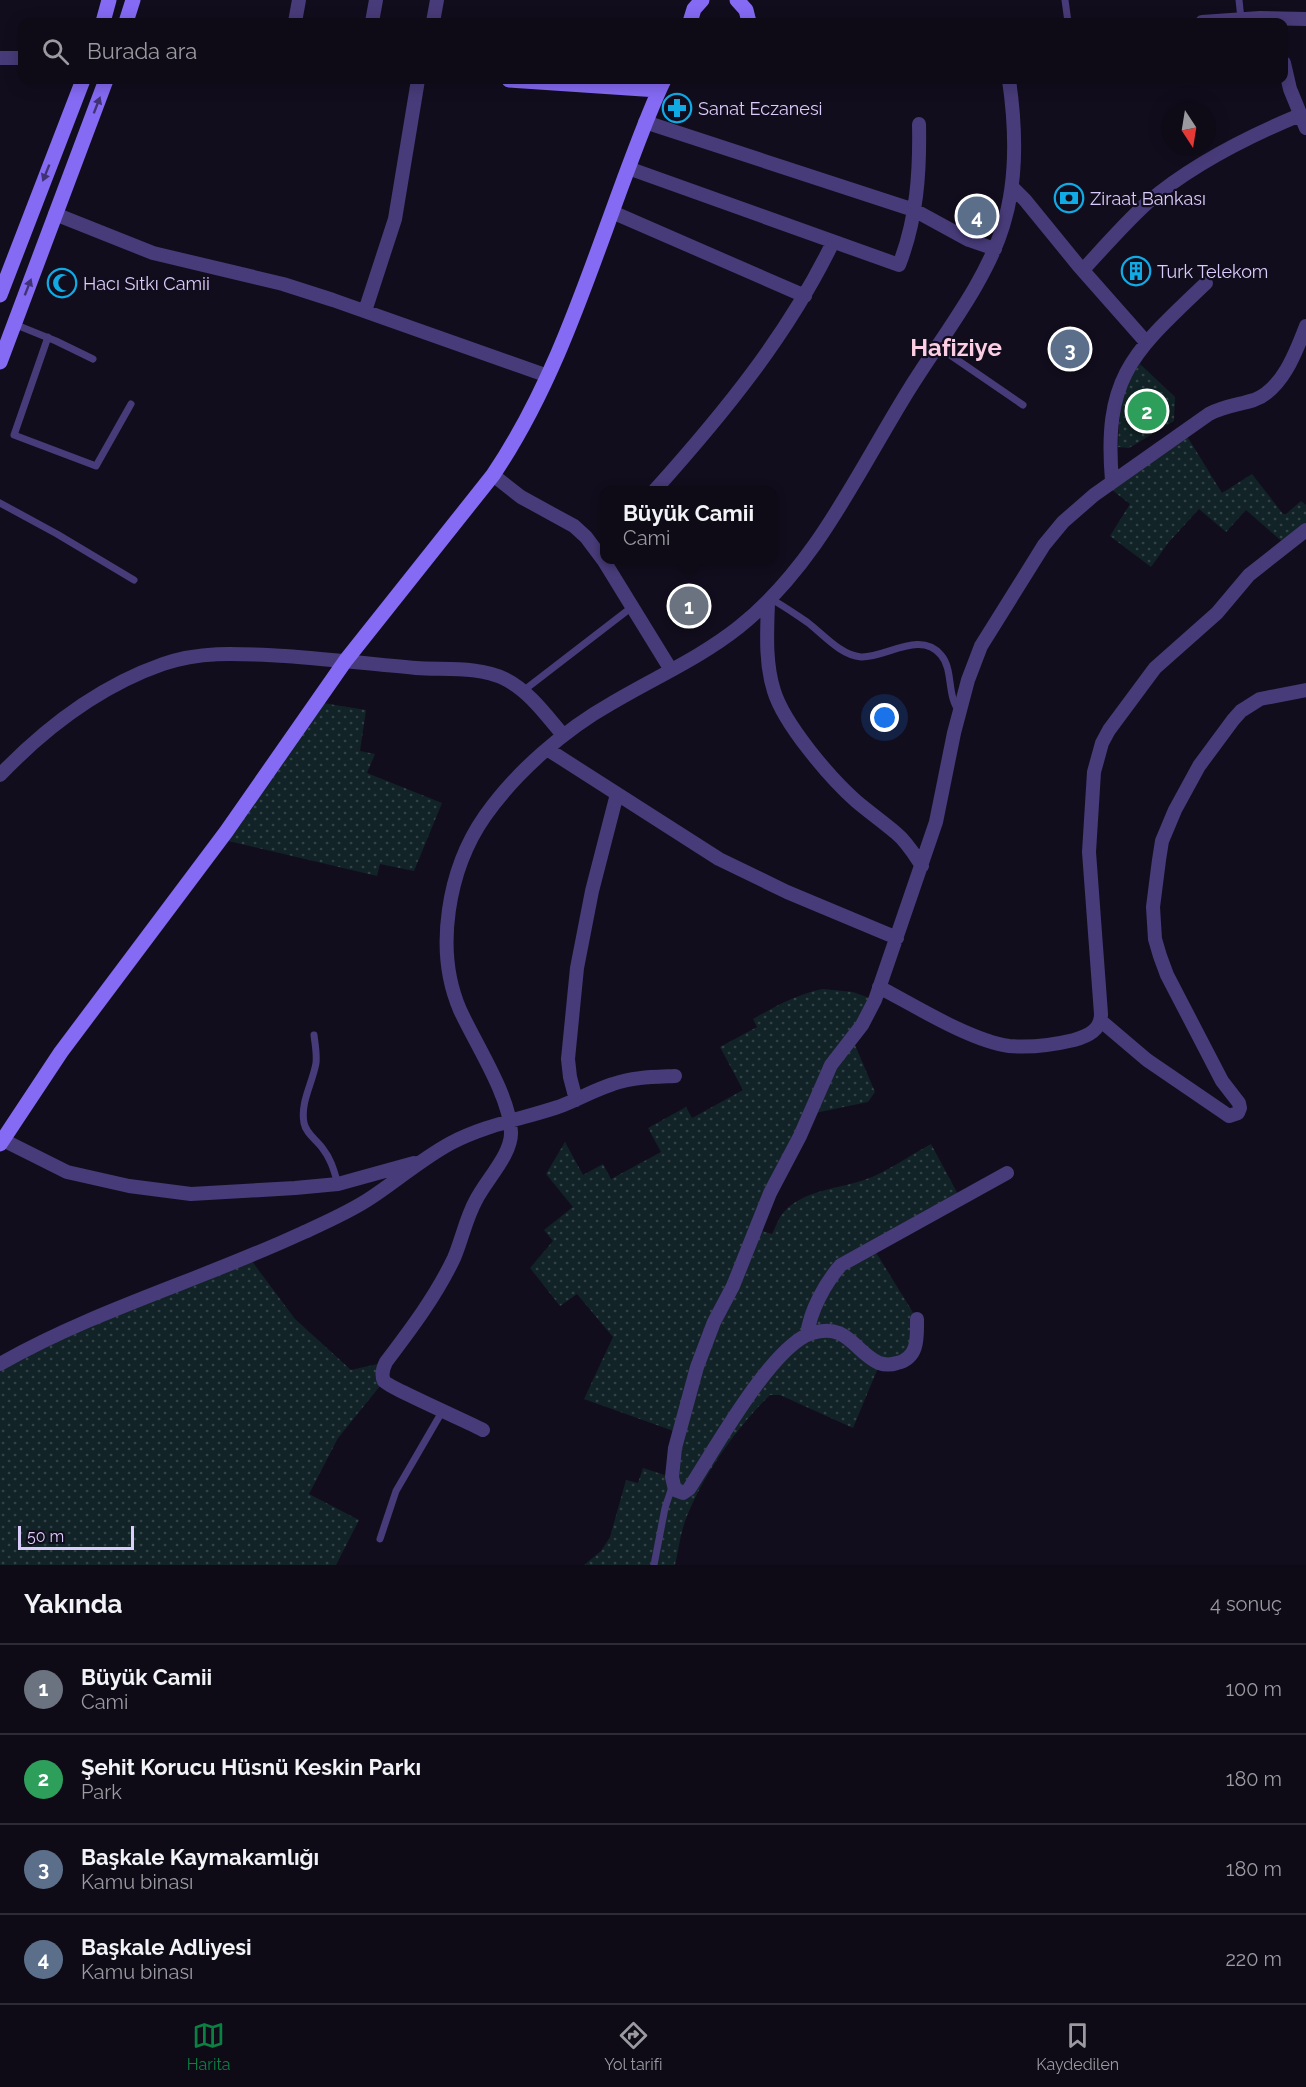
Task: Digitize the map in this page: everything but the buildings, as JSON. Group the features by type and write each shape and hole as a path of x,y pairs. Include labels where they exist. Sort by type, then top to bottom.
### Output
{"street":[{"path":"104,18 110,0"},
{"path":"127,18 133,0"},
{"path":"296,18 299,0"},
{"path":"373,18 376,0"},
{"path":"434,18 437,0"},
{"path":"691,18 694,9 702,0"},
{"path":"737,0 746,10 748,18"},
{"path":"1288,20 1306,19"},
{"path":"0,58 18,58"},
{"path":"1083,270 1122,227 1164,190 1249,138 1303,122 1288,80"},
{"path":"0,294 81,84"},
{"path":"0,362 104,84"},
{"path":"365,311 395,219 417,84"},
{"path":"424,1159 338,1184 191,1194 129,1186 67,1172 1,1142 74,1034 226,832 346,660 493,475 523,428 548,376 661,85 630,84"},
{"path":"483,1430 387,1384 383,1378 383,1368 430,1303 452,1261 475,1202 512,1135 492,1075 459,1008 448,970 449,914 465,855 482,820 547,749 594,713 727,636 770,601 798,567 839,509 908,390 985,268 994,249 1006,216 1012,187 1014,135 1009,84"},
{"path":"645,122 914,210 969,240 994,249"},
{"path":"628,168 899,265 911,230 914,210 920,157 919,124"},
{"path":"1012,187 1026,200 1146,342"},
{"path":"612,212 805,296"},
{"path":"55,214 153,253 283,285 365,311 548,376"},
{"path":"658,486 745,383 805,296 833,242"},
{"path":"1112,482 1110,433 1112,411 1119,387 1133,360 1146,342 1206,283"},
{"path":"917,1318 917,1341 914,1353 899,1363 888,1365 873,1359 848,1338 825,1330 807,1335 793,1344 767,1373 722,1436 689,1489 679,1493 673,1485 672,1466 675,1449 697,1367 714,1322 733,1286 770,1193 800,1136 831,1065 869,1013 897,938 936,822 946,766 974,662 981,646 1044,545 1076,510 1112,482 1215,411 1253,400 1267,393 1291,360 1306,326"},
{"path":"493,475 521,496 574,526 600,548"},
{"path":"879,987 968,1033 1010,1046 1049,1045 1073,1040 1094,1030 1101,1021 1089,852 1093,784 1099,751 1109,730 1155,668 1217,613 1249,575 1306,530"},
{"path":"609,564 632,608 671,670"},
{"path":"770,601 767,635 770,675 776,697 786,716 831,775 858,802 897,834 922,866"},
{"path":"0,775 36,740 74,710 123,681 164,664 219,653 346,660 417,668 475,670 505,679 523,691 563,735"},
{"path":"1101,1021 1147,1060 1224,1114 1233,1115 1239,1110 1239,1103 1222,1081 1167,975 1155,939 1153,907 1162,841 1175,810 1199,766 1241,711 1260,699 1306,690"},
{"path":"547,749 719,859 750,875 897,938"},
{"path":"576,1100 568,1059 577,968 592,891 617,795"},
{"path":"0,1364 102,1314 260,1252 323,1223 369,1199 424,1159 467,1136 576,1100 611,1084 675,1076"},
{"path":"807,1335 811,1319 826,1285 841,1265 1007,1173"}],"lane":[{"path":"1065,0 1067,18"},
{"path":"1239,0 1241,18"},
{"path":"14,324 93,359"},
{"path":"48,338 14,435 96,466 132,404"},
{"path":"937,346 1023,405"},
{"path":"0,503 134,580"},
{"path":"770,601 805,621 836,646 852,655 872,656 915,645 934,650 941,655 944,661 952,699 960,712"},
{"path":"523,691 632,608"},
{"path":"314,1035 315,1063 305,1104 304,1122 309,1133 323,1148 338,1184"},
{"path":"380,1539 396,1491 443,1410"},
{"path":"654,1565 665,1509 673,1485"}],"shaded area":[{"path":"1140,364 1175,397 1174,421 1129,448 1118,447 1124,393"},
{"path":"1185,433 1222,493 1252,474 1283,514 1301,501 1306,505 1306,530 1286,545 1246,510 1226,532 1199,509 1168,543 1151,567 1110,536 1130,504 1107,486"},
{"path":"317,702 366,710 360,751 375,754 367,773 442,803 414,871 380,864 377,876 220,839"},
{"path":"823,989 853,992 875,1000 852,1038 875,1092 868,1102 810,1114 756,1229 772,1234 783,1213 800,1199 873,1177 931,1144 960,1198 872,1246 917,1319 914,1353 880,1363 853,1428 780,1395 770,1395 732,1438 709,1472 684,1524 675,1565 584,1565 601,1551 610,1537 626,1480 638,1483 643,1468 671,1477 679,1433 584,1399 613,1337 577,1294 560,1306 530,1268 553,1241 544,1230 573,1207 546,1174 565,1142 583,1175 603,1164 611,1179 661,1152 648,1128 686,1107 692,1118 743,1090 720,1047 757,1027 753,1019 795,997"},
{"path":"248,1256 295,1319 351,1370 386,1362 384,1381 338,1438 309,1494 359,1520 336,1565 0,1565 0,1364"}],"place":[{"name":"Sanat Eczanesi","path":"677,108"},
{"name":"Ziraat Bankası","path":"1069,198"},
{"name":"Başkale Adliyesi","path":"977,216"},
{"name":"Turk Telekom","path":"1136,271"},
{"name":"Hacı Sıtkı Camii","path":"62,283"},
{"name":"Başkale Kaymakamlığı","path":"1070,349"},
{"name":"Şehit Korucu Hüsnü Keskin Parkı","path":"1147,411"},
{"name":"Büyük Camii","path":"689,606"}],"district":[{"name":"Hafiziye","path":"956,347"}]}
